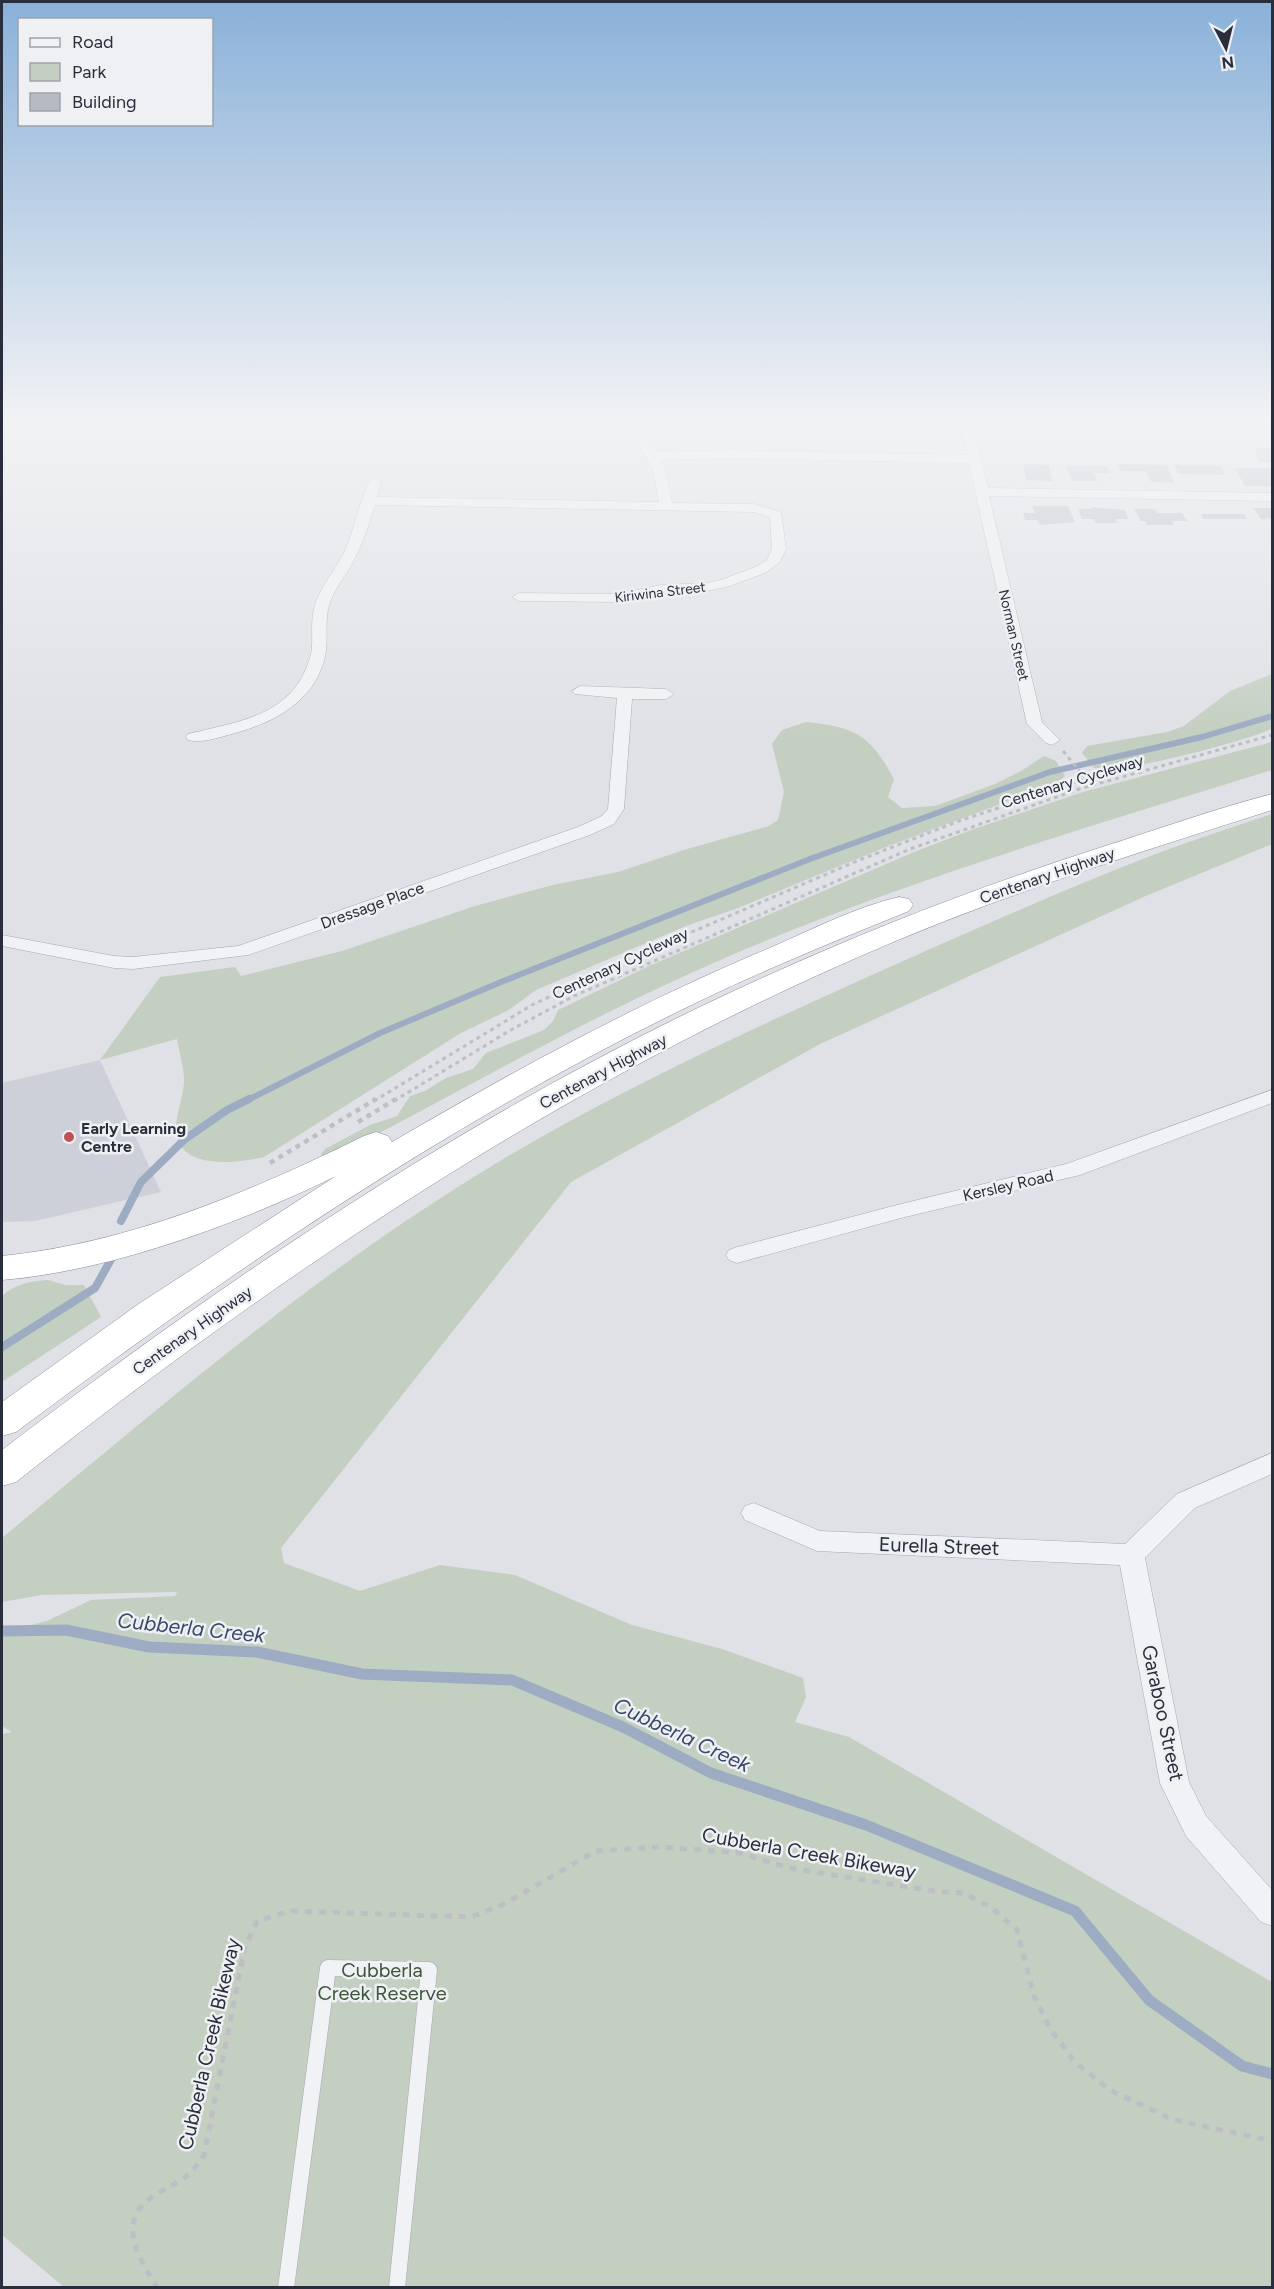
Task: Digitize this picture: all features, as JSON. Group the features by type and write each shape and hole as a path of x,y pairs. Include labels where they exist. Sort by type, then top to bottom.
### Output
{"highway":[{"name":"Centenary Highway","path":"2,1422 175,1296 318,1202 463,1113 633,1022 816,938 911,900 1097,833 1272,781"},
{"name":"Centenary Highway","path":"2,1472 143,1364 337,1229 455,1155 586,1078 702,1019 885,935 1031,880 1272,802"},
{"path":"8,1273 156,1237 200,1222 297,1182 403,1129 463,1113"}],"street":[{"path":"194,737 243,727 276,715 297,695 313,673 319,651 321,608 344,566 361,524"},
{"name":"Kiriwina Street","path":"519,597 610,598 674,588 707,587 760,570 773,562 778,549 777,524"},
{"name":"Norman Street","path":"988,524 1035,724 1052,740"},
{"path":"580,691 666,694"},
{"name":"Dressage Place","path":"2,941 114,962 133,963 230,953 275,940 584,831 608,820 616,809 625,694"},
{"name":"Kersley Road","path":"737,1255 901,1211 1072,1170 1272,1096"},
{"path":"1131,1554 1185,1501 1272,1464"},
{"name":"Eurella Street","path":"754,1513 817,1541 1131,1554"},
{"name":"Garaboo Street","path":"1131,1554 1175,1783 1196,1826 1272,1912"}],"lane":[{"path":"286,2288 328,1968 429,1970 397,2288"}],"path":[{"name":"Centenary Cycleway","path":"349,1127 509,1031 574,996 635,967 910,849 1092,786 1272,735"},
{"name":"Centenary Cycleway","path":"1065,752 1080,774 1092,786"},
{"path":"262,1168 532,1005 636,956 857,861 959,820 1084,779"},
{"name":"Cubberla Creek Bikeway","path":"158,2288 137,2253 132,2233 134,2217 145,2203 191,2174 204,2155 245,1946 257,1921 289,1911 471,1917 502,1905 596,1851 660,1847 740,1853 789,1868 934,1891 963,1893 992,1908 1017,1930 1034,1996 1049,2027 1075,2062 1101,2083 1110,2090 1171,2119 1272,2141"}],"shaded area":[{"name":"Early Learning Centre","path":"100,1060 161,1192 35,1221 2,1222 2,1083"}],"green space":[{"path":"1272,674 1272,728 1267,731 1206,750 1130,766 1094,768 1082,753 1087,746 1167,732 1184,726 1230,691"},
{"path":"806,722 849,731 869,743 894,779 888,797 902,808 935,806 995,784 1044,756 1056,761 1065,776 1057,783 886,847 738,908 686,926 536,990 509,1010 461,1033 264,1157 239,1161 211,1161 187,1152 179,1143 176,1125 184,1080 177,1039 100,1060 160,977 235,967 241,976 342,951 475,906 553,885 618,872 687,849 769,826 778,820 784,792 772,744 782,730"},
{"path":"1272,742 1272,770 1000,855 800,927 631,1001 332,1158 322,1158 321,1154 325,1149 370,1125 397,1116 410,1096 425,1091 446,1078 473,1069 486,1053 544,1030 553,1021 558,1010 649,966 914,852 974,829 1083,792"},
{"name":"Cubberla Creek Reserve","path":"1272,814 1272,844 1148,895 820,1044 571,1182 281,1548 284,1563 360,1591 440,1565 515,1575 632,1625 722,1649 803,1678 806,1697 795,1722 849,1737 1272,1982 1272,2287 64,2287 2,2235 2,1734 12,1732 2,1726 2,1632 47,1621 91,1600 175,1596 177,1592 41,1595 2,1602 2,1538 164,1403 331,1274 447,1194 545,1135 646,1081 965,933 1153,855"},
{"path":"48,1280 65,1285 84,1285 101,1317 2,1382 2,1296 24,1284"}],"building":[{"path":"1146,524 1174,525 1147,525"}],"waterway":[{"path":"246,1101 380,1033 501,982 810,859 1050,772 1202,737 1272,716"},
{"path":"121,1221 141,1182 185,1139 227,1110 249,1099"},
{"path":"2,1347 95,1288 113,1256"},
{"name":"Cubberla Creek","path":"2,1631 66,1630 149,1647 257,1652 362,1674 512,1680 623,1727 711,1773 866,1825 1075,1911 1149,2000 1242,2066 1272,2074"}],"place":[{"name":"Early Learning Centre","path":"69,1137"}]}
